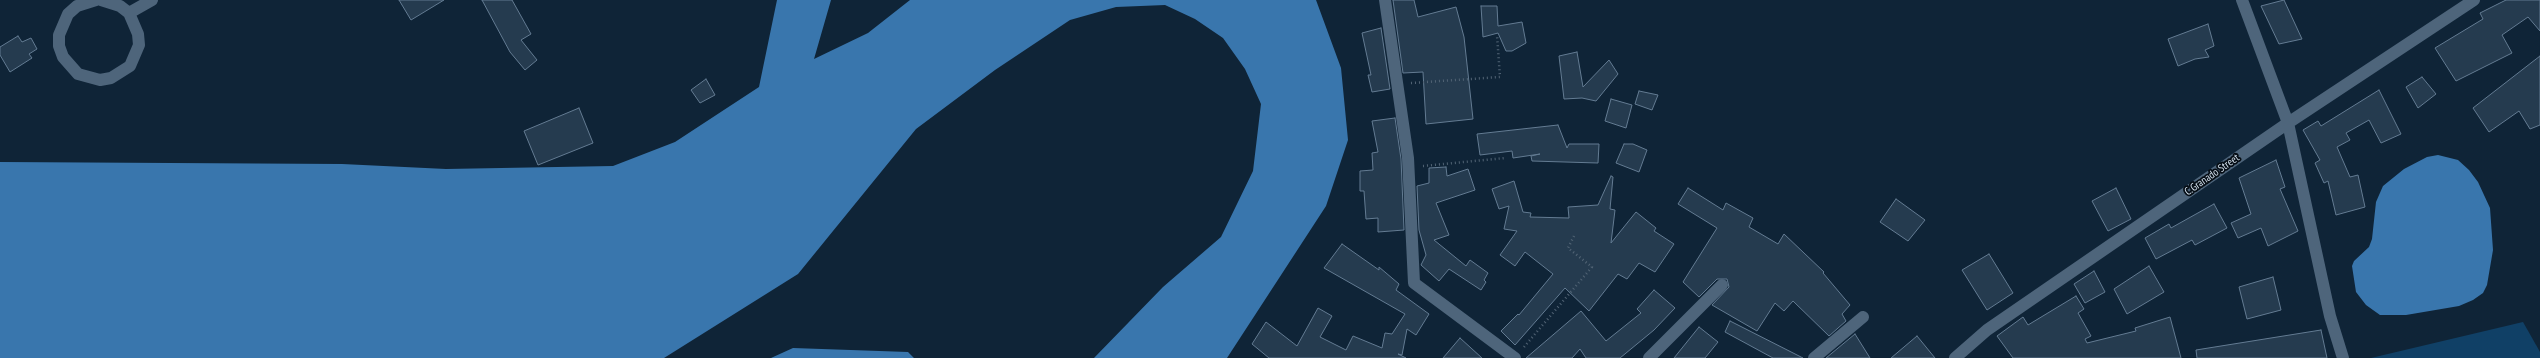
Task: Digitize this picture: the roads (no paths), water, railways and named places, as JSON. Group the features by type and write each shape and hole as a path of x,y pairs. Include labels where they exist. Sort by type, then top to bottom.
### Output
{"street":[{"path":"96,0 77,6 68,14 59,35 59,46 69,66 88,78 111,78 121,73 132,61 139,45 138,34 129,13 120,6 101,0"},
{"path":"129,13 152,0"},
{"path":"1385,0 1399,84 1408,168 1414,283 1517,355"},
{"path":"2242,0 2288,123 2330,316 2343,358"},
{"name":"C.Granado Street","path":"1955,358 1987,330 2288,123 2473,0"},
{"path":"1649,358 1722,285"},
{"path":"1814,358 1863,318"}]}
